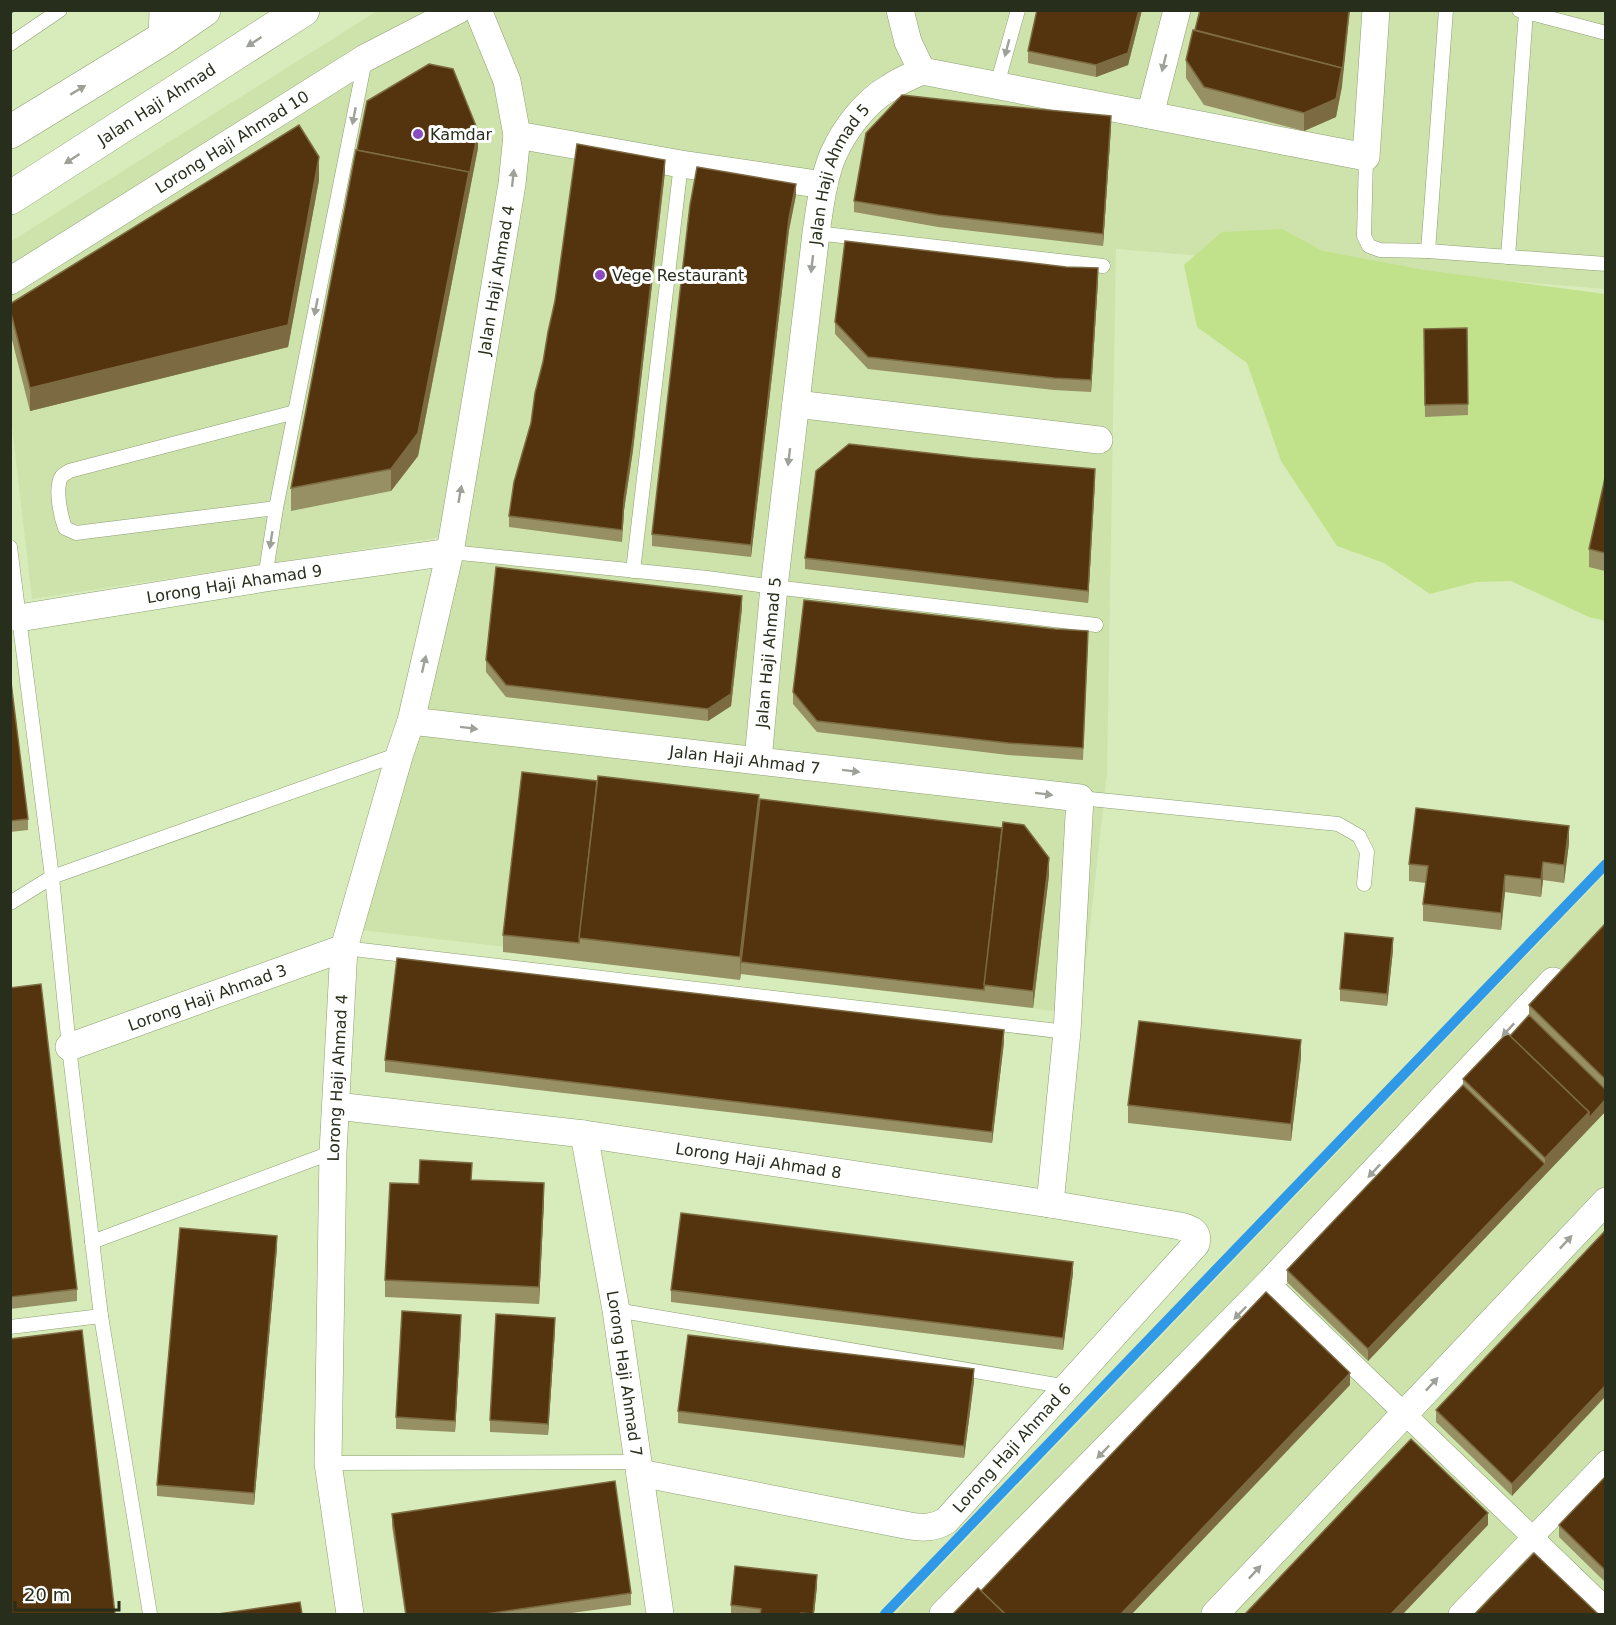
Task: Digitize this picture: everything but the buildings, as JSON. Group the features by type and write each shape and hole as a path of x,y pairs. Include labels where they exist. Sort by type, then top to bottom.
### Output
{"street":[{"path":"10,132 162,25 204,10"},
{"name":"Jalan Haji Ahmad","path":"10,198 303,10"},
{"name":"Lorong Haji Ahmad 10","path":"10,281 365,58 459,10"},
{"name":"Jalan Haji Ahmad 4","path":"450,552 512,184 517,135 507,81 478,10"},
{"path":"900,10 908,42 922,71 1366,157 1376,10"},
{"path":"1150,115 1177,10"},
{"name":"Jalan Haji Ahmad 5","path":"758,760 774,587 816,233 825,185 833,155 864,108 887,88 922,71"},
{"path":"517,135 681,164 825,185"},
{"path":"796,404 1100,440"},
{"name":"Lorong Haji Ahamad 9","path":"19,618 265,578 450,552"},
{"name":"Lorong Haji Ahmad 4","path":"350,1614 328,1462 333,1152 344,948 411,721 450,552"},
{"name":"Jalan Haji Ahmad 7","path":"411,721 1080,798"},
{"path":"1050,1204 1066,1032 1080,798"},
{"name":"Lorong Haji Ahmad 3","path":"69,1047 344,948"},
{"path":"944,1614 1269,1283 1573,961"},
{"name":"Lorong Haji Ahmad 8","path":"336,1106 584,1134 1050,1204 1180,1226"},
{"name":"Lorong Haji Ahmad 7","path":"584,1134 616,1310 660,1614"},
{"path":"1215,1614 1605,1201"},
{"name":"Lorong Haji Ahmad 6","path":"639,1467 910,1526 931,1527 946,1521 1196,1244 1195,1232 1191,1228 1180,1226"},
{"path":"1269,1283 1605,1608"},
{"path":"1459,1614 1605,1461"}],"lane":[{"path":"10,44 60,10"},
{"path":"997,85 1018,10"},
{"path":"1428,251 1446,10"},
{"path":"1508,257 1523,11 1605,33"},
{"path":"265,578 276,508 365,58"},
{"path":"1366,157 1364,236 1369,246 1380,250 1428,251 1605,264"},
{"path":"633,571 681,164"},
{"path":"816,233 1103,266"},
{"path":"276,508 76,533 66,528 60,516 58,486 61,477 69,471 295,412"},
{"path":"10,547 52,877 69,1047 101,1316 150,1614"},
{"path":"450,552 707,578 1096,625"},
{"path":"10,903 52,877 400,753"},
{"path":"1080,798 1338,824 1359,836 1367,852 1364,884"},
{"path":"344,948 1066,1032"},
{"path":"92,1242 333,1152"},
{"path":"616,1310 1068,1387"},
{"path":"10,1327 101,1316"},
{"path":"328,1462 639,1467"}],"shaded area":[{"path":"377,11 1605,11 1605,289 1116,249 1107,775 1080,1014 352,929 462,534 32,599 11,418 10,242"},
{"path":"1282,229 1323,251 1424,270 1605,294 1605,621 1589,617 1511,581 1476,582 1430,594 1384,563 1337,546 1281,461 1247,363 1197,327 1184,265 1222,232"},
{"path":"1605,874 1605,1614 895,1614"}],"waterway":[{"path":"885,1614 1606,864"}],"place":[{"name":"Kamdar","path":"418,134"},
{"name":"Vege Restaurant","path":"600,275"}]}
